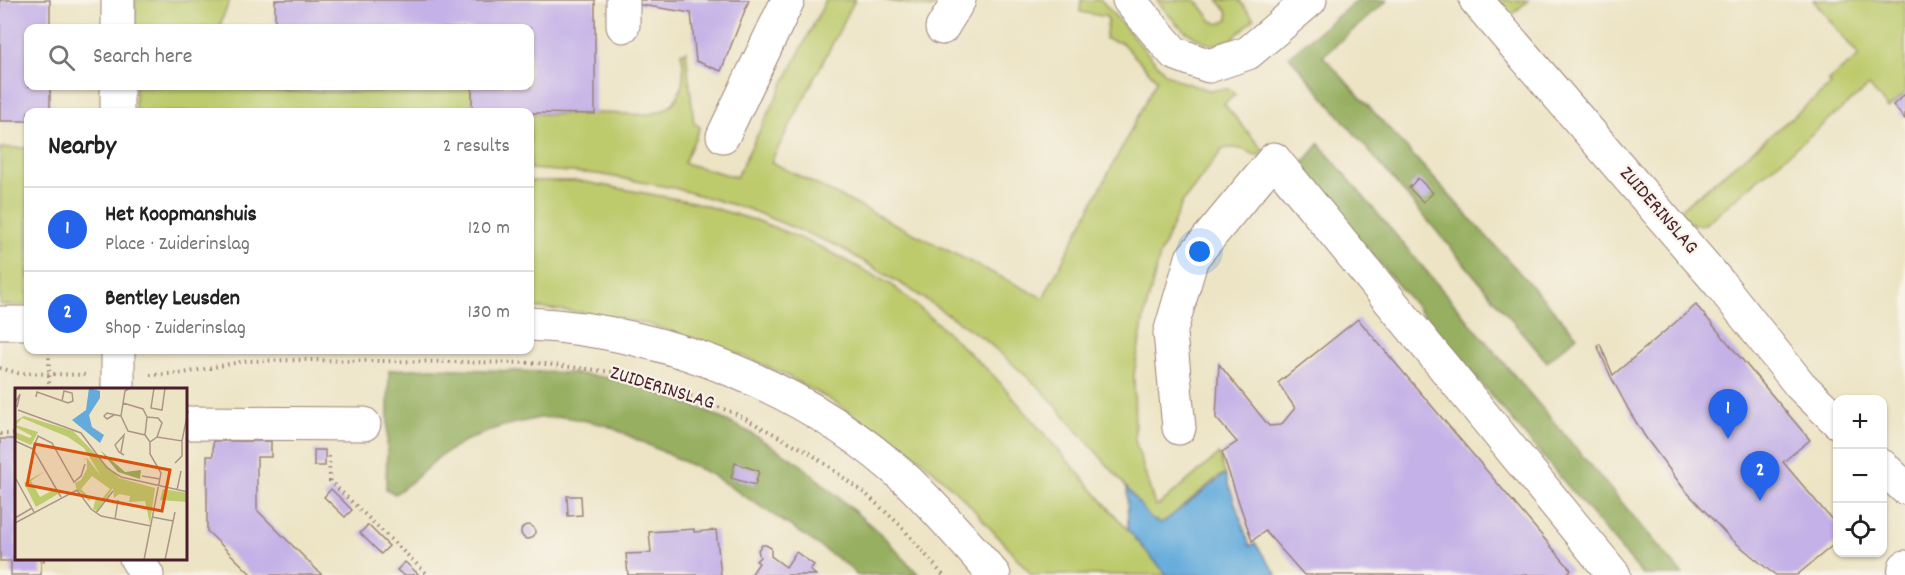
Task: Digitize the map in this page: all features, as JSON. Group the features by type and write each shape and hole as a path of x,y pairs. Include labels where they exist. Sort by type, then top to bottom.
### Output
{"street":[{"path":"118,0 118,24"},
{"path":"723,136 788,0"},
{"path":"942,28 959,0"},
{"path":"1129,0 1174,53 1209,66 1248,53 1310,0"},
{"name":"ZUIDERINSLAG","path":"1476,0 1720,284 1800,386 1833,417"},
{"path":"117,90 117,108"},
{"path":"1179,428 1170,333 1192,258 1274,159 1614,575"},
{"path":"0,323 24,323"},
{"name":"ZUIDERINSLAG","path":"534,324 607,333 656,344 740,372 799,403 861,442 908,481 994,575"},
{"path":"188,423 364,424"},
{"path":"1887,471 1905,488"},
{"path":"137,560 147,575"},
{"path":"1904,575 1905,567"}],"path":[{"path":"49,388 50,354"},
{"name":"ZUIDERINSLAG","path":"0,368 18,373 50,374 118,371 184,372 245,361 301,360 537,363 613,372 663,385 736,414 810,453 867,495 900,525 943,575"},
{"path":"329,446 330,481 428,575"}],"green space":[{"path":"135,0 230,0 221,24 135,24"},
{"path":"826,0 855,0 771,162 1043,298 1157,80 1122,43 1105,39 1107,17 1080,12 1081,0 1101,0 1166,74 1182,82 1209,90 1229,89 1235,95 1224,104 1264,151 1257,156 1241,149 1223,149 1182,203 1160,255 1144,317 1134,374 1135,440 1155,506 1219,454 1225,474 1218,477 1165,521 1160,523 1150,518 1118,477 1042,390 984,339 908,288 838,246 748,209 674,188 598,174 534,169 534,114 641,114 663,110 670,106 679,93 683,77 681,53 686,51 694,123 700,127 684,163 736,177"},
{"path":"884,0 939,0 936,6 930,8"},
{"path":"1157,0 1196,0 1212,21 1219,24 1228,19 1228,13 1218,0 1239,0 1254,19 1232,39 1213,45 1187,33"},
{"path":"1357,0 1388,0 1323,56 1577,336 1547,362 1289,56"},
{"path":"1496,0 1529,0 1510,16"},
{"path":"1813,0 1905,0 1905,94 1888,108 1869,86 1705,224 1696,225 1689,222 1679,211 1831,85 1828,81 1859,56"},
{"path":"135,90 380,92 380,90 472,90 472,108 135,108"},
{"path":"1319,144 1683,575 1643,575 1299,168"},
{"path":"0,148 24,148 24,305 0,305"},
{"path":"534,181 579,181 693,202 761,222 823,248 892,285 994,376 1167,575 1032,575 966,501 920,458 872,429 836,403 782,373 724,348 647,324 587,313 534,307"},
{"path":"432,368 571,373 618,379 705,410 749,432 799,463 883,536 919,575 856,575 848,566 795,529 712,475 606,425 566,417 539,418 499,427 469,439 440,456 395,494 386,489 389,370"}],"water":[{"path":"1225,474 1250,546 1255,543 1277,575 1167,575 1128,530 1127,488 1150,518 1160,523"}],"building":[{"path":"0,0 50,0 50,24 24,24 24,90 50,90 50,108 24,108 24,121 0,121"},
{"path":"275,0 595,0 595,114 534,113 534,108 472,108 472,90 534,90 534,24 275,24"},
{"path":"636,0 749,0 721,71 696,61 691,13 635,4"},
{"path":"1905,94 1905,119 1893,105"},
{"path":"1418,178 1433,193 1423,202 1409,188"},
{"path":"1696,305 1810,440 1783,462 1833,521 1833,545 1797,575 1776,575 1770,571 1730,538 1684,489 1631,414 1597,345 1600,344 1613,375"},
{"path":"1358,319 1571,570 1565,575 1304,575 1265,531 1252,541 1222,452 1237,442 1216,418 1219,364 1269,426 1281,425 1295,408 1278,383"},
{"path":"0,439 15,439 15,560 44,561 41,561 41,575 11,575 11,561 0,561"},
{"path":"213,441 271,441 271,457 257,457 257,510 322,575 252,575 207,531 207,456 213,456"},
{"path":"314,450 325,450 325,466 314,466"},
{"path":"735,463 759,471 755,485 731,478"},
{"path":"331,489 352,510 345,517 324,497"},
{"path":"567,496 581,496 582,515 568,516"},
{"path":"368,525 389,546 381,554 360,533"},
{"path":"528,525 533,527 535,532 533,537 528,539 523,537 521,532 523,527"},
{"path":"694,529 694,532 716,530 721,575 628,575 626,554 651,553 649,532"},
{"path":"762,545 771,548 771,556 786,567 796,552 814,565 810,570 816,575 751,575 759,563 756,561 760,557 758,550"},
{"path":"405,562 419,575 403,575 397,570"}],"place":[{"name":"Het Koopmanshuis","path":"1728,439"},
{"name":"Bentley Leusden","path":"1760,501"}]}
